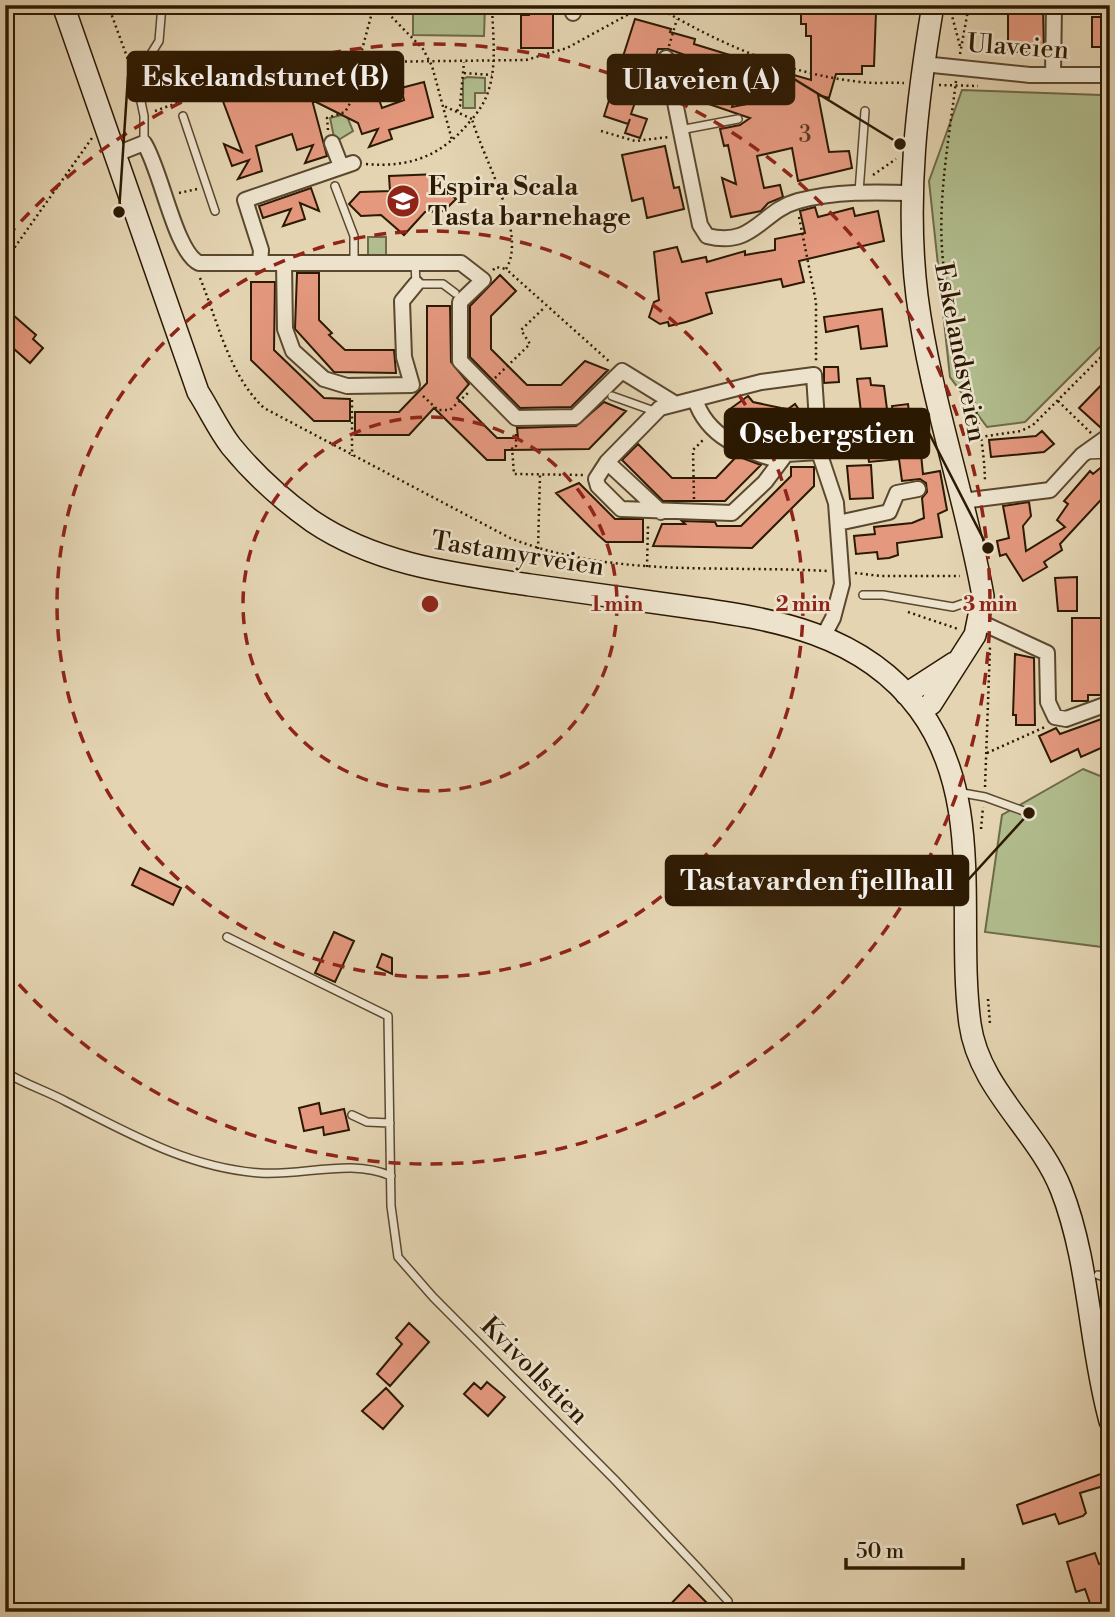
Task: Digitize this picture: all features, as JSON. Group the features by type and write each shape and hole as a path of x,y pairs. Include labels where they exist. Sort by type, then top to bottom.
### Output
{"main road":[{"name":"Tastamyrveien","path":"63,5 198,392 231,446 268,484 313,521 354,544 428,570 768,618 824,635 872,664 906,694"},
{"name":"Eskelandsveien","path":"920,711 931,704 975,635 986,626 983,596 925,346 916,281 911,193 923,64 933,5"},
{"name":"Eskelandsveien","path":"906,694 958,660"},
{"path":"906,694 920,711 943,753 956,792 965,858 964,938 970,1026 976,1049 997,1090 1059,1185 1074,1228 1098,1377 1110,1421"}],"street":[{"path":"1053,75 1054,5"},
{"path":"666,58 700,225 707,236 722,240 739,237 758,228 796,201 860,187 911,193"},
{"name":"Ulaveien","path":"923,64 958,65 1000,72 1110,75"},
{"path":"260,263 261,250 245,200 347,164 332,143"},
{"path":"114,155 144,144 153,158 185,250 195,261 461,263 482,280 460,302 460,361 516,418 575,417 622,371 674,403"},
{"path":"284,263 285,329 293,351 324,379 352,386 412,385 404,358 402,301 416,284"},
{"path":"819,452 787,453 736,512 621,509 598,486 597,474 654,411 674,403 761,382 814,375 819,452 832,487 838,523 842,584 833,618 824,635"},
{"path":"695,399 702,417 713,431 738,446 781,461"},
{"path":"962,501 1050,490 1082,455 1107,444"},
{"path":"607,462 654,511"},
{"path":"838,523 889,512 897,493 918,489"},
{"path":"986,626 1024,640 1047,653 1048,702 1052,713 1060,719 1110,703"}],"lane":[{"path":"144,144 144,116 135,78 159,41 162,5"},
{"path":"860,187 865,111"},
{"path":"183,116 215,211"},
{"path":"680,133 738,119"},
{"path":"335,186 354,236 354,262"},
{"path":"415,263 416,284 443,284 455,293"},
{"path":"612,396 654,411"},
{"path":"863,596 883,595 953,607 983,596"},
{"path":"956,792 985,797 1029,813"},
{"name":"Kvivollstien","path":"227,937 388,1016 393,1240 398,1257 433,1297 689,1558 728,1601 729,1612"},
{"path":"5,1072 168,1153 202,1164 232,1171 286,1174 373,1168 391,1176"},
{"path":"352,1115 367,1122 390,1123"},
{"path":"1098,1275 1110,1279"}],"path":[{"path":"108,5 135,78"},
{"path":"236,5 236,10"},
{"path":"359,61 374,5"},
{"path":"380,5 423,49 444,106 452,140"},
{"path":"347,164 396,166 436,153 472,119 487,101 492,75 492,5"},
{"path":"144,116 286,63 493,63 526,60 553,54 643,7 653,5 724,45 816,75 862,83 908,84"},
{"path":"951,5 961,49"},
{"path":"970,5 943,167 942,229 946,281 980,437 985,498"},
{"path":"666,58 677,19"},
{"path":"332,143 326,120 345,112 374,61"},
{"path":"457,111 464,62"},
{"path":"464,73 492,75"},
{"path":"444,106 472,119 513,235 511,260 506,270 545,307 622,371"},
{"path":"601,131 648,142 680,133"},
{"path":"5,261 88,141 95,136"},
{"path":"860,187 898,157"},
{"path":"175,194 207,186"},
{"path":"796,201 816,302 816,362"},
{"path":"195,261 246,391 264,408 510,538 538,549 647,567 833,571 831,580"},
{"path":"412,385 438,411 450,410 530,344 521,330 545,307"},
{"path":"980,437 1021,431 1033,425 1110,348"},
{"path":"1105,354 1110,359"},
{"path":"352,386 352,456"},
{"path":"1058,401 1107,444"},
{"path":"695,512 693,450 713,431"},
{"path":"516,446 512,447 514,474 597,474"},
{"path":"538,549 540,475"},
{"path":"647,567 654,511"},
{"path":"846,572 881,576 960,576"},
{"path":"801,613 813,609 826,597"},
{"path":"981,832 988,753 990,645 986,626"},
{"path":"988,753 1060,719"},
{"path":"987,993 991,1032"}],"green space":[{"path":"413,5 485,5 484,36 413,35"},
{"path":"485,78 485,93 475,93 475,108 463,108 463,79"},
{"path":"962,90 1101,95 1107,234 1110,235 1110,337 1025,422 987,427 950,377 929,181"},
{"path":"346,114 353,131 335,142 330,118"},
{"path":"368,237 386,237 386,255 368,255"},
{"path":"1083,769 1110,780 1110,948 985,932 1002,815"}],"building":[{"path":"529,5 553,5 553,48 521,48 521,15 529,15"},
{"path":"801,5 865,5 865,12 876,12 874,66 862,66 862,74 836,74 829,98 818,95 829,152 849,151 852,168 798,181 792,148 757,156 764,188 780,185 783,197 768,203 761,211 731,217 722,178 736,184 728,145 724,146 720,129 740,125 750,118 703,102 712,71 703,68 705,62 668,49 658,49 652,70 649,69 646,79 643,79 631,114 647,119 640,138 625,133 630,119 628,124 604,116 635,19 671,29 670,32 695,39 694,44 746,60 732,107 763,101 773,69 811,80 811,36 806,36 806,24 801,24"},
{"path":"1008,7 1043,7 1044,52 1008,52"},
{"path":"1092,17 1110,17 1110,47 1092,47"},
{"path":"350,68 354,78 375,88 382,108 404,100 401,88 424,82 433,117 389,130 392,139 369,147 378,129 362,134 358,123 312,100 327,156 305,163 313,145 297,150 292,134 256,146 262,171 238,179 249,160 232,166 224,144 242,152 221,96 273,79 278,93"},
{"path":"665,146 674,188 679,187 684,209 647,218 643,198 632,201 622,155"},
{"path":"438,174 438,183 456,199 444,211 425,212 404,235 381,215 361,216 349,204 360,192 390,191 389,176"},
{"path":"311,188 319,211 300,203 305,219 283,226 291,209 263,218 259,206"},
{"path":"815,207 818,217 853,208 855,216 878,211 884,241 799,261 804,282 783,287 781,279 706,293 712,313 686,322 669,326 668,322 660,324 649,317 654,302 659,300 654,252 677,247 682,262 706,257 707,262 745,251 745,255 775,250 775,239 805,233 800,211"},
{"path":"297,273 319,273 319,320 332,333 329,335 345,350 394,350 396,373 334,372 295,329"},
{"path":"500,275 516,291 491,316 491,349 527,385 561,385 585,361 608,370 571,407 520,408 470,357 470,306"},
{"path":"251,282 275,282 274,350 324,398 350,399 350,421 314,421 251,360"},
{"path":"427,306 450,306 451,362 469,384 457,398 497,438 518,438 517,428 576,426 604,402 626,411 589,449 505,450 505,460 487,460 434,408 409,435 355,435 355,412 399,412 427,383"},
{"path":"5,308 36,335 33,339 43,348 30,363 5,341"},
{"path":"882,309 887,346 861,349 858,326 826,332 824,317"},
{"path":"824,367 838,367 839,382 824,383"},
{"path":"1110,376 1110,417 1100,427 1079,408"},
{"path":"870,378 871,385 884,386 887,409 861,412 857,379"},
{"path":"748,396 753,402 781,408 788,409 795,404 808,423 792,434 740,424 730,409"},
{"path":"908,404 910,420 894,423 892,406"},
{"path":"1042,431 1054,444 1044,452 991,457 989,440 1036,436"},
{"path":"638,444 672,478 716,478 737,456 761,465 725,501 663,501 622,460"},
{"path":"920,444 923,474 940,471 947,510 938,514 942,537 897,543 898,555 889,558 878,559 877,552 856,554 854,536 875,534 874,527 912,523 924,518 922,498 927,492 926,483 920,479 902,481 899,459 869,462 867,447"},
{"path":"1110,460 1110,490 1060,544 1062,550 1044,562 1047,567 1023,581 1006,554 1000,556 997,541 1009,538 1003,506 1029,502 1031,516 1023,526 1026,551 1065,527 1057,520 1068,504 1064,501 1090,471 1093,474"},
{"path":"871,465 873,498 850,499 847,466"},
{"path":"791,467 814,467 814,486 752,548 653,546 662,524 685,524 682,521 741,526 791,476"},
{"path":"579,483 615,519 643,519 643,542 606,542 598,535 556,493"},
{"path":"1077,577 1077,611 1058,611 1055,578"},
{"path":"1072,618 1101,618 1101,695 1088,695 1088,701 1072,701"},
{"path":"1015,654 1034,658 1035,725 1016,725 1016,715 1013,715"},
{"path":"1110,716 1110,744 1081,757 1078,749 1051,762 1039,736 1056,728 1060,734"},
{"path":"140,868 181,888 173,905 132,885"},
{"path":"334,932 354,941 335,982 315,973"},
{"path":"382,954 392,958 392,974 377,967"},
{"path":"319,1103 321,1114 344,1109 349,1130 324,1135 323,1127 304,1131 299,1108"},
{"path":"409,1323 429,1342 390,1386 377,1374 402,1344 396,1338"},
{"path":"487,1382 505,1397 488,1416 464,1394 474,1383 481,1389"},
{"path":"386,1388 403,1406 383,1429 362,1411"},
{"path":"1106,1472 1110,1484 1080,1493 1086,1513 1083,1516 1059,1524 1055,1514 1023,1524 1017,1505"},
{"path":"1095,1553 1099,1564 1110,1561 1110,1606 1093,1612 1085,1589 1076,1592 1067,1562"},
{"path":"689,1585 716,1612 663,1612"}],"place":[{"name":"Ulaveien (A)","path":"900,144"},
{"name":"Espira Scala Tasta barnehage","path":"403,201"},
{"name":"Eskelandstunet (B)","path":"119,212"},
{"name":"Osebergstien","path":"988,548"},
{"name":"Tastavarden fjellhall","path":"1029,813"}]}
